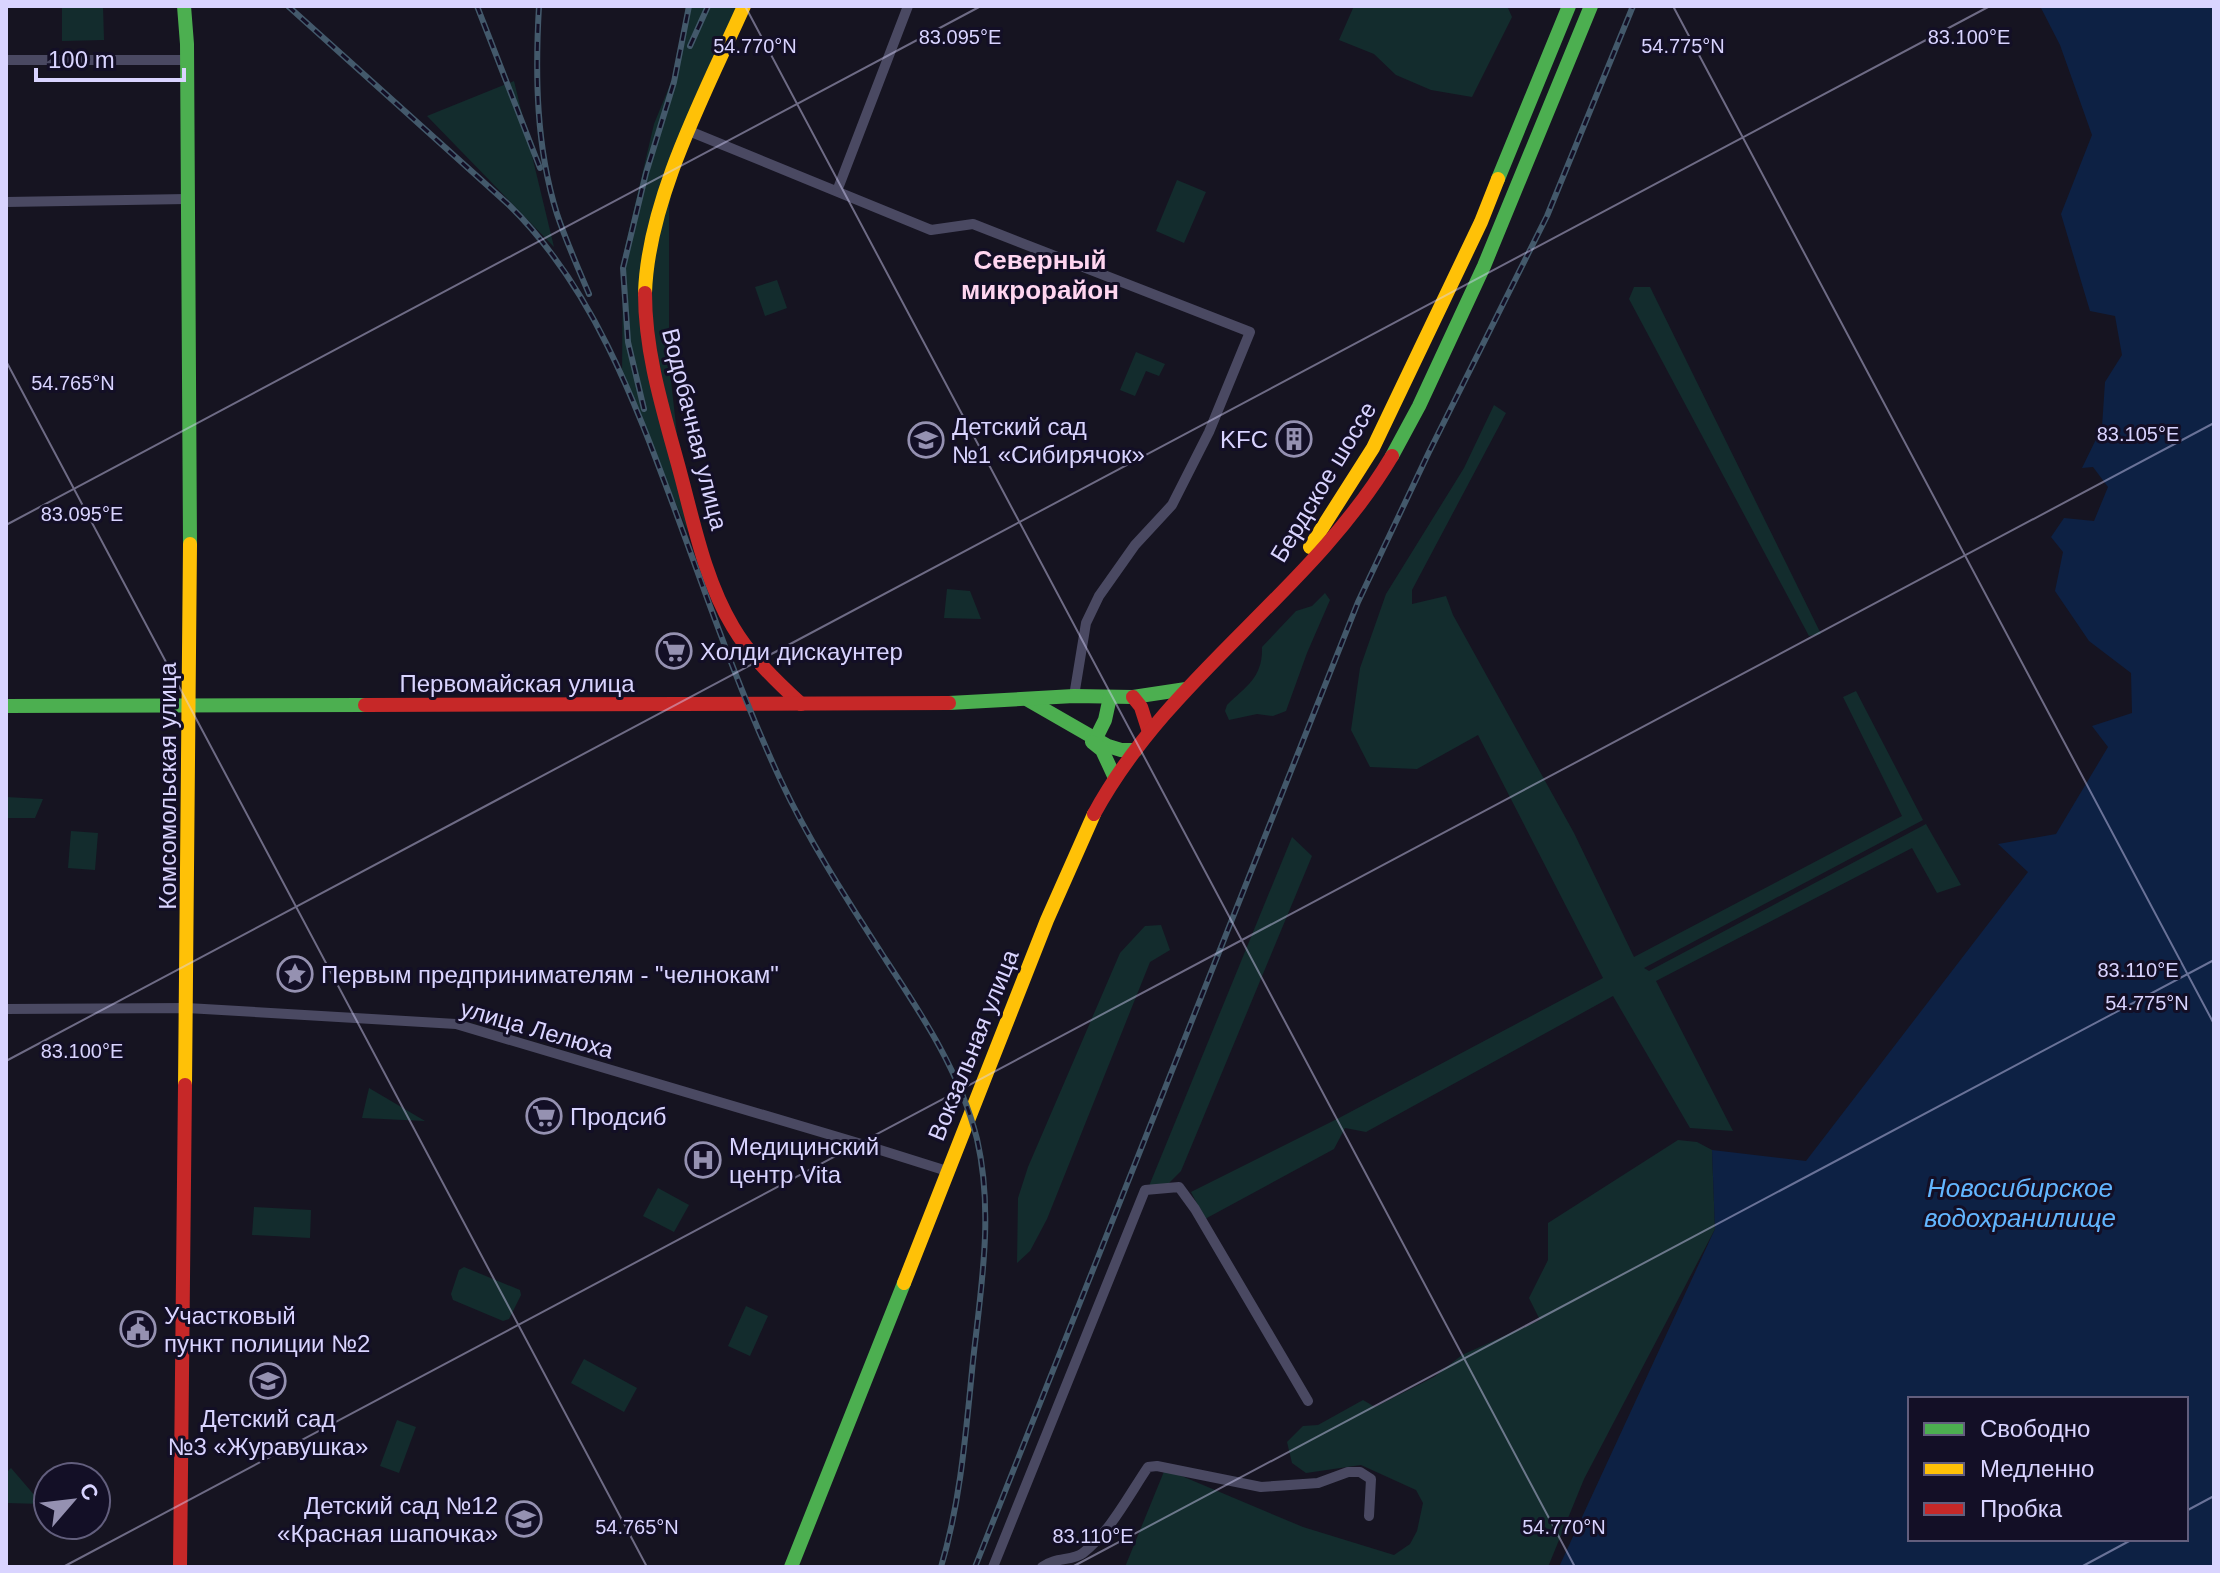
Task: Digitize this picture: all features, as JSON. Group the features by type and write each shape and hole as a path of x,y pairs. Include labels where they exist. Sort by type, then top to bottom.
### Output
{"main road":[{"name":"Комсомольская улица","path":"180,1567 189,705 187,60 184,6"},
{"name":"Водобачная улица","path":"744,6 689,131 656,228 648,265 645,304 648,348 692,516 727,616 743,643 801,704"},
{"name":"Бердское шоссе","path":"1282,590 1353,480 1394,407 1481,222 1569,6"},
{"name":"Бердское шоссе","path":"1282,590 1368,493 1412,419 1503,222 1591,6"},
{"name":"Вокзальная улица","path":"791,1567 1067,871 1115,778 1149,732 1282,590"},
{"name":"Первомайская улица","path":"6,706 933,704 1074,696 1133,697 1186,689"},
{"path":"1095,740 1105,720 1110,697"},
{"path":"1133,697 1141,707 1149,732"},
{"path":"1028,700 1095,740 1121,750 1136,750"},
{"path":"1073,726 1102,750 1115,778"}],"street":[{"path":"837,191 908,6"},
{"path":"6,60 187,60"},
{"path":"689,131 931,230 973,224 1250,332 1209,432 1172,505 1135,545 1099,596 1086,623 1074,696"},
{"path":"6,202 187,199"},
{"name":"улица Лелюха","path":"6,1009 187,1008 456,1024 947,1171"},
{"path":"993,1567 1145,1190 1179,1187 1308,1401"},
{"path":"1042,1567 1052,1560 1081,1555 1105,1528 1148,1467 1157,1466 1261,1487 1318,1483 1348,1472 1360,1472 1371,1479 1369,1516"}],"green space":[{"path":"62,6 103,6 104,40 62,41"},
{"path":"685,6 737,6 692,103 669,206 669,363 688,532 622,376 623,256 654,124 674,75 686,16"},
{"path":"1354,6 1507,6 1512,17 1472,97 1431,90 1396,75 1374,54 1339,40"},
{"path":"514,81 554,247 427,116"},
{"path":"1177,180 1206,192 1184,243 1156,231"},
{"path":"777,280 787,308 765,316 755,287"},
{"path":"1634,287 1650,287 1821,634 1809,636 1629,299"},
{"path":"1136,352 1165,364 1159,376 1146,371 1135,396 1120,390"},
{"path":"1494,405 1506,413 1412,590 1412,604 1446,596 1453,615 1574,833 1634,957 1902,816 1843,697 1856,691 1923,820 1644,968 1649,971 1926,824 1961,885 1937,893 1912,848 1656,981 1733,1131 1690,1128 1613,996 1366,1132 1345,1128 1334,1149 1205,1219 1191,1192 1339,1118 1603,978 1478,735 1417,769 1370,767 1351,730 1360,668 1386,594 1464,468"},
{"path":"947,589 970,591 981,619 944,618"},
{"path":"1325,593 1330,600 1286,711 1273,716 1257,714 1229,720 1225,711 1227,705 1257,674 1262,647 1296,611 1312,606"},
{"path":"6,797 43,799 35,818 6,818"},
{"path":"71,831 98,833 95,870 68,868"},
{"path":"1292,837 1312,856 1181,1171 1161,1191 1149,1186"},
{"path":"1161,925 1170,950 1150,962 1047,1219 1030,1251 1017,1263 1018,1198 1028,1167 1120,953 1145,926"},
{"path":"369,1088 425,1121 362,1118"},
{"path":"1678,1140 1697,1142 1712,1150 1715,1229 1584,1479 1548,1567 1125,1567 1165,1469 1303,1527 1394,1555 1410,1544 1417,1531 1423,1503 1416,1490 1361,1465 1306,1473 1292,1463 1287,1442 1303,1426 1318,1425 1363,1400 1375,1407 1434,1377 1462,1355 1540,1320 1529,1298 1548,1260 1548,1223"},
{"path":"658,1188 689,1205 674,1232 643,1216"},
{"path":"254,1207 311,1210 310,1238 252,1235"},
{"path":"464,1267 520,1290 521,1295 509,1319 503,1321 453,1300 451,1294 459,1270"},
{"path":"746,1306 768,1316 750,1356 728,1346"},
{"path":"584,1359 637,1388 624,1412 571,1383"},
{"path":"397,1420 416,1427 399,1473 380,1466"},
{"path":"11,1468 32,1492 32,1504 6,1503 6,1473"}],"water":[{"name":"Новосибирское водохранилище","path":"2040,6 2214,6 2214,1567 1559,1567 1715,1229 1712,1150 1806,1161 2028,872 1998,844 2056,834 2108,747 2092,726 2132,713 2131,673 2089,641 2055,591 2063,552 2051,537 2064,518 2094,521 2108,487 2093,467 2082,468 2102,427 2105,382 2122,355 2115,316 2090,311 2061,214 2092,135 2060,45"}],"railway":[{"path":"288,6 509,205 539,237 588,309 644,428 738,680 781,781 828,869 924,1020 960,1090 970,1114 982,1167 984,1250 962,1465 941,1567"},
{"path":"477,6 540,168"},
{"path":"539,6 537,84 545,163 557,214 589,294"},
{"path":"644,409 628,342 623,268 646,173 674,82 689,6"},
{"path":"690,46 708,6"},
{"path":"975,1567 1358,602 1547,216 1633,6"}],"traffic: fast":[{"path":"184,6 187,44 190,544"},
{"path":"1498,179 1569,6"},
{"path":"1392,456 1419,406 1484,266 1591,6"},
{"path":"949,703 1074,696 1133,697 1186,689"},
{"path":"1095,740 1105,720 1110,697"},
{"path":"1028,700 1108,746 1136,750"},
{"path":"6,706 365,705"},
{"path":"1092,742 1102,750 1115,778"},
{"path":"791,1567 904,1283"}],"traffic: slow":[{"path":"645,293 656,220 668,183 681,146 744,6"},
{"path":"1310,547 1373,448 1481,222 1498,179"},
{"path":"185,1085 190,544"},
{"path":"904,1283 1047,920 1094,814"}],"traffic: jam":[{"path":"645,293 648,339 656,384 715,590 747,648 801,704"},
{"path":"1094,814 1125,764 1161,718 1322,549 1359,504 1392,456"},
{"path":"1133,697 1141,707 1149,732"},
{"path":"365,705 949,703"},
{"path":"180,1567 185,1085"}],"place":[{"name":"KFC","path":"1294,439"},
{"name":"Детский сад №1 «Сибирячок»","path":"926,440"},
{"name":"Холди дискаунтер","path":"674,651"},
{"name":"Первым предпринимателям - \"челнокам\"","path":"295,974"},
{"name":"Продсиб","path":"544,1116"},
{"name":"Медицинский центр Vita","path":"703,1160"},
{"name":"Участковый пункт полиции №2","path":"138,1329"},
{"name":"Детский сад №3 «Журавушка»","path":"268,1381"},
{"name":"Детский сад №12 «Красная шапочка»","path":"524,1519"}],"district":[{"name":"Северный микрорайон","path":"1040,275"}]}
